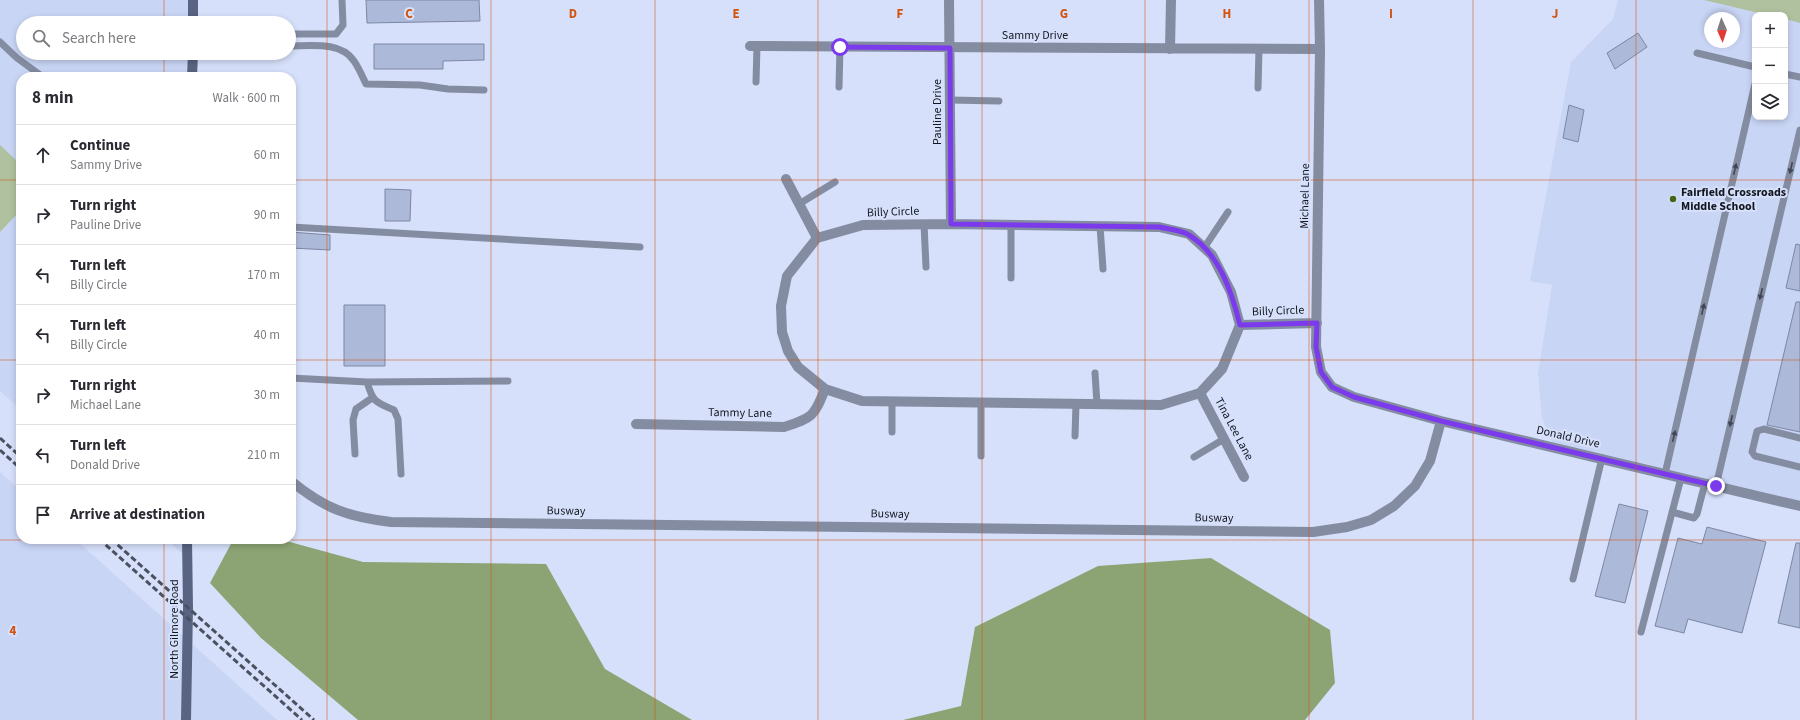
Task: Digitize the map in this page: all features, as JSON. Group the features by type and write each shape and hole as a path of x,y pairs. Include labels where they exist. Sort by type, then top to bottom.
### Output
{"street":[{"path":"193,0 193,16"},
{"name":"Pauline Drive","path":"949,0 951,224"},
{"path":"1170,48 1171,0"},
{"name":"Michael Lane","path":"1319,0 1320,50 1316,347 1321,372 1332,387"},
{"name":"Sammy Drive","path":"753,46 1320,50"},
{"path":"192,72 193,60"},
{"path":"786,179 817,238 786,276 781,306 782,332 788,351 798,367 825,390 862,400 1161,405 1200,393"},
{"name":"Billy Circle","path":"817,238 863,225 924,224 1159,227 1189,234 1212,255 1231,292 1240,325 1222,369 1200,393"},
{"name":"Billy Circle","path":"1240,325 1317,323"},
{"name":"Donald Drive","path":"1332,387 1354,397 1441,421 1800,506"},
{"name":"Tammy Lane","path":"636,424 784,427 807,419 818,407 825,390"},
{"name":"Tina Lee Lane","path":"1200,393 1244,477"},
{"name":"Busway","path":"296,485 321,503 342,512 362,518 391,522 1313,532 1347,527 1371,520 1394,506 1415,486 1430,461 1441,421"},
{"name":"North Gilmore Road","path":"186,720 188,608 187,544"}],"lane":[{"path":"296,34 336,34 342,26 342,0"},
{"path":"0,42 16,57"},
{"path":"296,46 322,46 339,48 353,60 366,84 420,85 448,90 484,90"},
{"path":"753,46 756,82"},
{"path":"839,87 840,47"},
{"path":"1258,88 1259,49"},
{"path":"1697,53 1752,65"},
{"path":"20,60 36,72"},
{"path":"1788,75 1800,77"},
{"path":"1665,474 1752,97"},
{"path":"950,100 999,102"},
{"path":"1716,486 1800,130"},
{"path":"799,204 834,182"},
{"path":"1204,248 1228,212"},
{"path":"924,224 926,267"},
{"path":"1011,225 1011,278"},
{"path":"1100,226 1103,269"},
{"path":"296,227 640,247"},
{"path":"1095,373 1097,404"},
{"path":"296,378 367,382 508,381"},
{"path":"367,382 372,398 382,405 394,410 398,419 401,474"},
{"path":"355,454 353,420 356,409 372,398"},
{"path":"892,401 892,432"},
{"path":"981,402 981,456"},
{"path":"1075,436 1076,404"},
{"path":"1800,438 1764,429 1758,431 1752,452 1754,456 1800,467"},
{"path":"1194,457 1224,439"},
{"path":"1573,579 1602,458"},
{"path":"1641,632 1681,478"},
{"path":"1672,512 1694,518 1697,514 1705,484"}],"shaded area":[{"path":"0,0 193,0 193,16 16,16 16,60 193,60 192,72 16,72 16,405 0,391"},
{"name":"Fairfield Crossroads Middle School","path":"1618,0 1800,0 1800,506 1554,447 1542,418 1538,374 1552,285 1530,281 1571,62 1613,19"},
{"path":"0,472 16,486 16,544 81,544 277,720 0,720"},
{"path":"172,544 187,544 187,558"}],"green space":[{"path":"1704,0 1800,0 1800,23 1788,20 1788,12 1754,12"},
{"path":"0,145 16,160 16,215 0,232"},
{"path":"231,544 296,544 363,562 546,564 605,669 692,720 358,720 261,638 210,583"},
{"path":"1211,558 1330,630 1335,683 1305,720 903,720 961,706 975,627 1098,566"}],"building":[{"path":"366,0 479,0 480,21 367,23"},
{"path":"1638,33 1647,47 1615,69 1607,53"},
{"path":"374,44 484,44 484,60 443,61 443,69 374,69"},
{"path":"1569,105 1584,110 1578,142 1563,138"},
{"path":"385,189 411,190 410,221 385,221"},
{"path":"296,232 330,235 330,250 296,248"},
{"path":"1796,244 1800,245 1800,291 1786,288"},
{"path":"1796,302 1800,302 1800,432 1767,425"},
{"path":"344,305 385,305 385,366 344,366"},
{"path":"1619,504 1648,511 1625,603 1595,596"},
{"path":"1707,527 1766,542 1742,633 1688,619 1684,633 1655,626 1678,538 1702,544"},
{"path":"1796,543 1800,543 1800,628 1778,623"}],"railway":[{"path":"0,438 16,452"},
{"path":"0,450 16,464"},
{"path":"105,544 302,720"},
{"path":"117,544 314,720"}],"place":[{"name":"Fairfield Crossroads Middle School","path":"1673,199"}],"route":[{"path":"840,47 950,48 951,224 1159,227 1189,234 1212,255 1231,292 1240,325 1317,323 1316,347 1321,372 1332,387 1354,397 1441,421 1716,486"}]}
